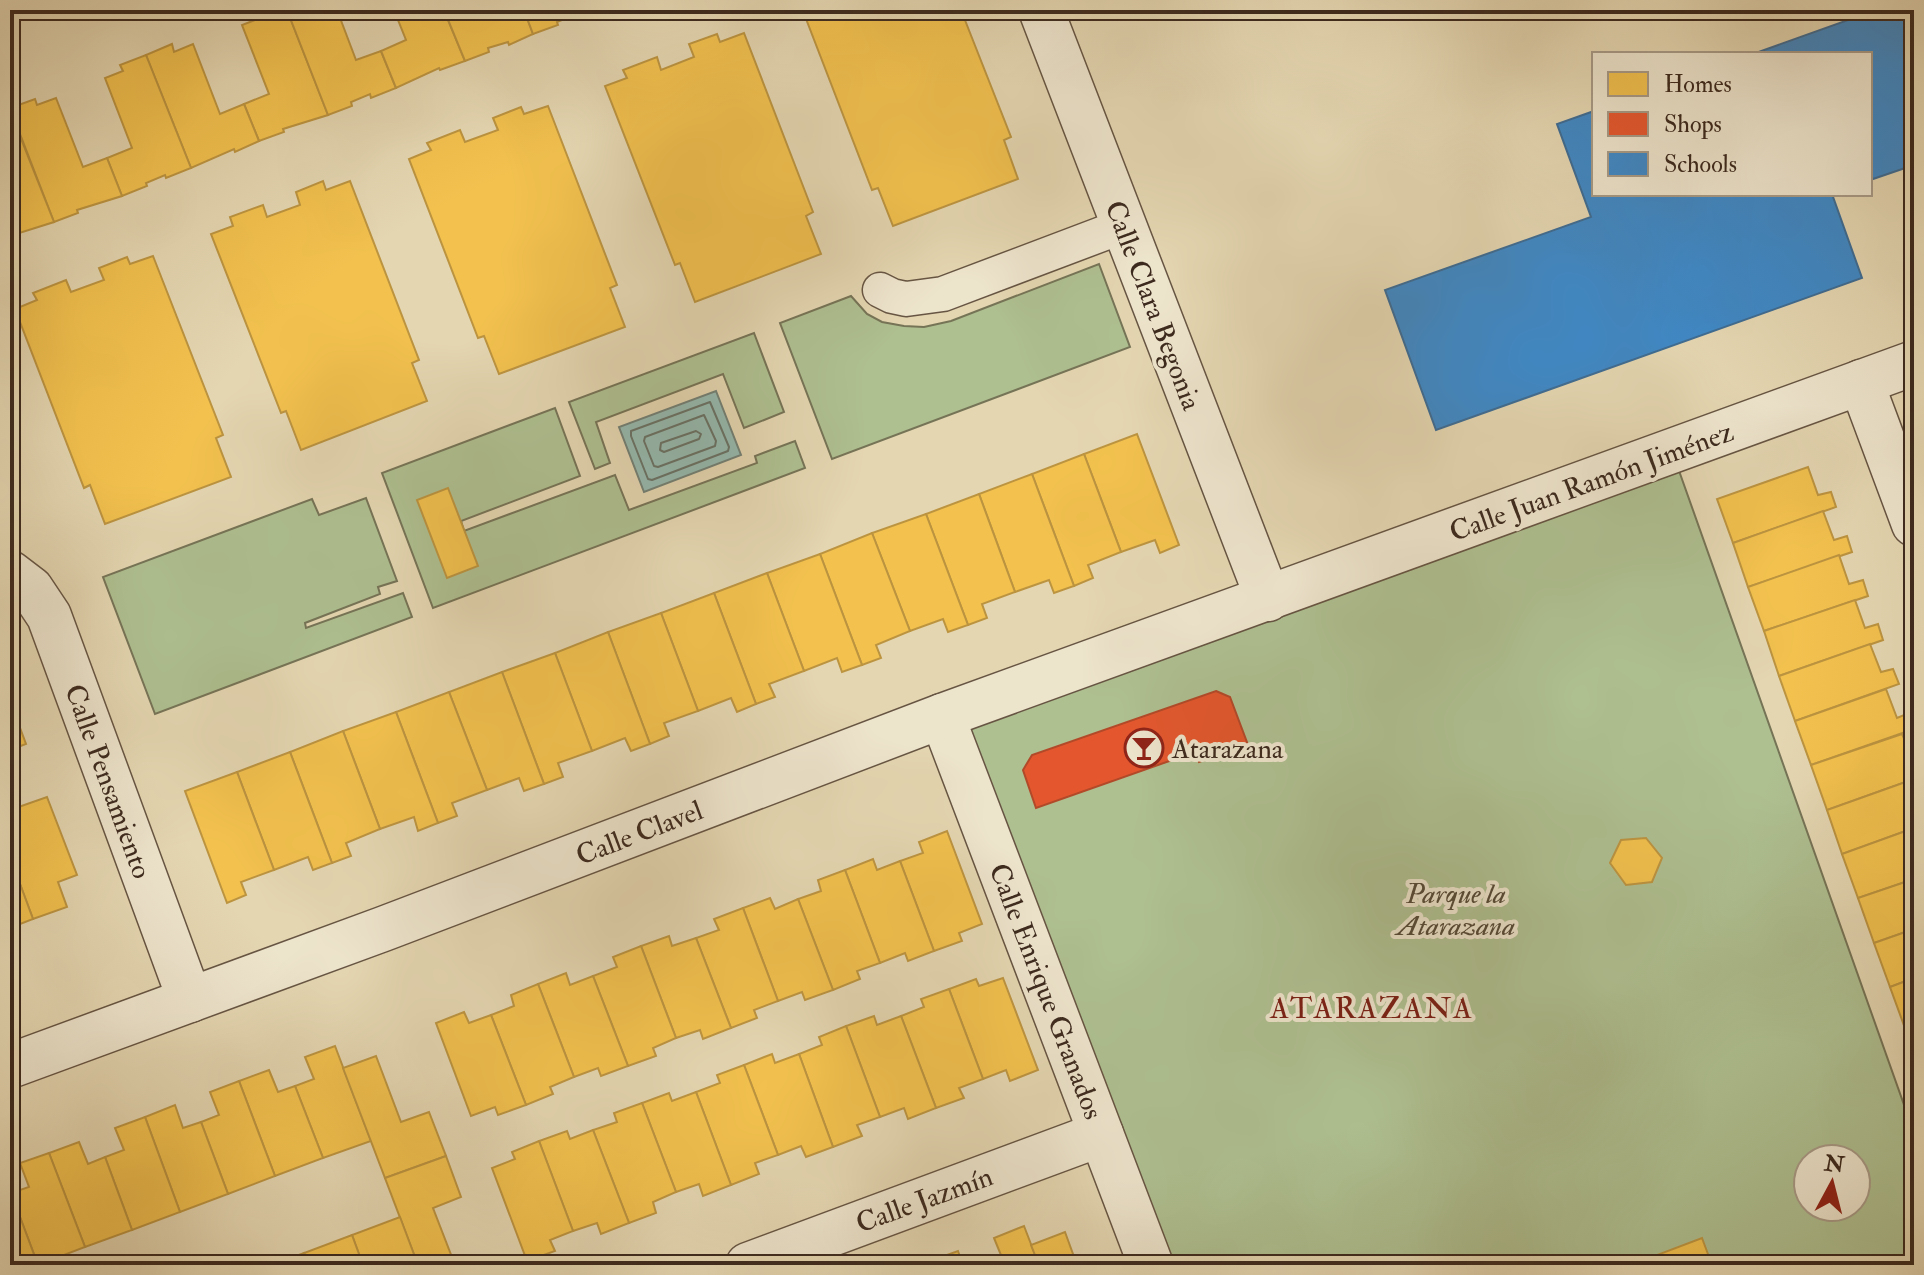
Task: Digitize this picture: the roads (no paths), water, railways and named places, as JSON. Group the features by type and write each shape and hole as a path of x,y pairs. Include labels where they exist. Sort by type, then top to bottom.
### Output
{"street":[{"name":"Calle Clara Begonia","path":"1041,10 1268,599"},
{"name":"Calle Juan Ramón Jiménez","path":"1268,599 1914,363"},
{"path":"1861,382 1914,524"},
{"name":"Calle Pensamiento","path":"10,573 31,589 49,616 190,1000"},
{"name":"Calle Clavel","path":"10,1066 942,716 1268,599"},
{"name":"Calle Enrique Granados","path":"942,716 1151,1265"},
{"name":"Calle Jazmín","path":"748,1265 1101,1134"}],"lane":[{"path":"880,290 906,299 943,294 1123,226"}],"water":[{"path":"716,391 741,455 644,492 619,427"}],"place":[{"name":"Atarazana","path":"1144,748"}],"district":[{"name":"ATARAZANA","path":"1372,1008"}],"park label":[{"name":"Parque la Atarazana","path":"1456,909"}]}
